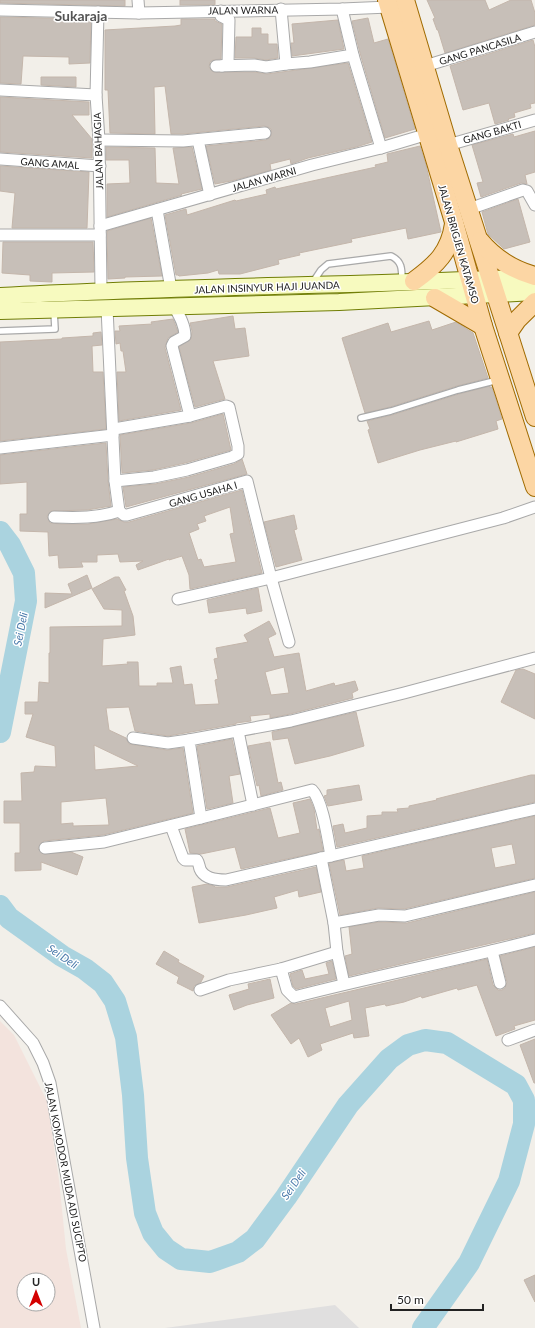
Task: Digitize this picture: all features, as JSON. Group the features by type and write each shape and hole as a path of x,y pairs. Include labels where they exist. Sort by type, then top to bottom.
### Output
{"main road":[{"name":"JALAN BRIGJEN KATAMSO","path":"393,2 405,30 425,66 448,145 493,287 508,333 531,392 535,418"},
{"name":"JALAN BRIGJEN KATAMSO","path":"405,30 428,134 483,326 535,487"},
{"path":"408,282 435,265 445,252 450,243 454,222"},
{"path":"478,239 488,250 511,267 535,276"},
{"name":"JALAN INSINYUR HAJI JUANDA","path":"493,287 535,276"},
{"name":"JALAN INSINYUR HAJI JUANDA","path":"0,296 101,290 310,286 408,282 472,288 493,287 535,292"},
{"name":"JALAN INSINYUR HAJI JUANDA","path":"0,311 435,298 472,288"},
{"path":"435,298 483,326"},
{"path":"508,333 517,320 535,302"}],"street":[{"path":"138,0 139,13"},
{"name":"JALAN WARNA","path":"0,10 57,6 98,12 139,13 342,9 393,2"},
{"path":"282,9 286,64"},
{"path":"342,9 353,55 381,148"},
{"path":"221,11 221,16 229,20 228,64 219,66 254,65 266,67 353,55"},
{"name":"JALAN BAHAGIA","path":"98,12 96,95 100,166 101,290"},
{"name":"GANG PANCASILA","path":"425,66 535,32"},
{"path":"0,90 96,95"},
{"name":"GANG BAKTI","path":"448,145 535,120"},
{"path":"99,140 183,141 266,133"},
{"name":"JALAN WARNI","path":"0,235 100,231 157,210 312,165 381,148 428,134"},
{"path":"198,140 210,195"},
{"name":"GANG AMAL","path":"0,159 100,166"},
{"path":"469,209 523,190 527,191 535,205"},
{"path":"157,210 171,289"},
{"path":"174,306 182,321 185,336 174,342 172,346 190,416"},
{"path":"54,517 93,517 119,511 115,481 107,308"},
{"path":"0,448 113,432 190,416 228,406 238,446 238,454 187,470 154,477 115,481"},
{"name":"GANG USAHA I","path":"119,511 124,515 127,515 247,481 271,578"},
{"path":"178,599 271,578 495,520 535,507"},
{"path":"271,578 289,642"},
{"path":"133,738 168,743 291,721 535,658"},
{"path":"238,731 253,805"},
{"path":"189,740 202,818"},
{"path":"46,848 104,842 312,790 317,796 320,805 337,952 344,984"},
{"path":"170,826 183,858 187,861 197,860 200,870 206,876 214,880 226,880 535,809"},
{"path":"334,923 379,915 405,916 535,885"},
{"path":"281,969 287,990 294,997 535,940"},
{"path":"492,951 500,983"},
{"path":"200,990 229,980 281,969 337,952"},
{"name":"JALAN KOMODOR MUDA ADI SUCIPTO","path":"0,1006 33,1043 43,1063 50,1083 94,1328"},
{"path":"508,1040 535,1030"}],"lane":[{"path":"310,286 321,270 328,264 390,256 396,258 401,264 408,282"},
{"path":"0,332 55,329 54,309"},
{"path":"361,418 391,411 458,390 501,380"}],"shaded area":[{"path":"0,1021 14,1035 47,1101 59,1180 66,1249 81,1328 0,1328"},
{"path":"335,1305 359,1328 165,1328"}],"building":[{"path":"0,0 125,0 125,6 0,3"},
{"path":"180,0 215,0 215,5 180,5"},
{"path":"427,0 485,0 489,10 511,0 531,0 535,13 535,25 445,53 433,19 435,18"},
{"path":"0,17 91,19 90,63 69,64 69,57 23,56 21,84 0,83"},
{"path":"368,18 374,43 388,39 415,129 385,138 352,21"},
{"path":"181,19 215,19 215,21 222,24 221,59 210,62 209,67 213,72 254,72 267,74 348,63 372,142 308,158 291,164 290,159 270,164 271,170 215,184 206,146 266,140 271,136 271,129 264,126 171,134 165,86 154,87 155,134 110,133 108,90 105,90 105,30 175,26 181,25"},
{"path":"338,20 344,49 292,56 291,43 294,43 292,24"},
{"path":"252,28 261,28 261,34 268,34 268,44 277,44 278,58 266,60 254,58 235,58 236,37 252,37"},
{"path":"533,40 535,47 535,103 530,104 531,108 514,113 515,117 495,124 489,103 463,110 450,66"},
{"path":"41,77 76,77 76,87 41,85"},
{"path":"0,97 89,102 89,115 72,115 92,139 92,158 0,152"},
{"path":"535,131 535,172 525,175 527,184 521,183 481,197 477,183 483,182 472,145 513,134 514,137"},
{"path":"420,146 426,165 441,232 408,239 406,228 351,239 352,242 299,253 300,255 278,260 279,264 240,274 219,274 218,270 208,273 176,275 165,215 186,209 187,215 235,200 267,194 266,190 275,187 276,189 376,167 375,165 388,162 387,154"},
{"path":"106,147 155,148 156,183 179,184 173,148 192,147 202,189 107,217 107,184 130,183 129,160 106,160"},
{"path":"0,166 89,172 87,228 12,228 15,193 0,191"},
{"path":"518,199 530,242 504,249 488,234 482,212"},
{"path":"151,218 162,276 108,279 107,231"},
{"path":"3,242 93,242 94,272 52,273 52,282 30,281 30,275 2,273"},
{"path":"233,316 235,329 245,328 249,356 213,361 225,399 195,407 179,347 191,339 192,331 190,323"},
{"path":"173,319 178,332 168,338 165,348 181,410 119,421 117,372 126,372 123,351 121,351 120,343 116,344 115,331 120,331 119,326 152,324 151,322"},
{"path":"429,321 432,330 456,322 473,333 488,378 365,413 342,338 388,323 391,332"},
{"path":"101,332 102,345 92,346 93,372 103,372 106,429 0,441 0,342 93,336 93,333"},
{"path":"490,386 490,388 492,387 502,419 496,421 498,429 378,463 368,430 370,429 367,421"},
{"path":"223,414 231,450 153,470 122,473 120,435 191,423"},
{"path":"106,443 111,506 87,510 51,511 47,516 50,523 88,524 117,519 124,522 129,522 242,490 262,573 190,589 189,575 182,556 138,570 136,565 143,561 120,562 118,554 97,555 97,562 81,562 83,567 59,568 58,555 49,556 48,532 20,531 20,514 27,514 27,482 0,484 0,455","holes":["230,507 234,533 230,534 236,562 204,567 201,559 198,560 189,533 199,529 197,524 206,521 204,516"]},
{"path":"242,459 247,474 126,507 123,487 155,484 189,477 234,464"},
{"path":"294,515 297,529 294,530 302,560 276,567 264,522"},
{"path":"87,575 92,588 45,608 45,593 72,594 68,584"},
{"path":"115,577 119,577 126,590 124,591 133,616 135,635 103,639 102,666 128,664 127,662 138,662 139,686 157,686 157,683 173,683 170,668 181,666 184,685 192,684 195,705 219,704 215,680 218,679 214,659 218,658 216,648 248,642 244,635 269,621 276,634 268,638 274,657 299,653 306,691 334,683 335,686 355,681 358,690 352,693 353,698 290,714 270,718 270,714 250,716 251,721 168,736 135,731 129,707 106,708 109,730 126,738 129,744 167,750 183,748 193,813 103,835 44,841 41,843 38,849 43,854 71,852 83,857 77,875 41,862 41,870 15,871 15,853 20,853 20,823 4,823 4,801 22,801 21,773 34,772 35,766 56,767 55,746 26,737 33,714 25,714 25,702 38,702 39,682 49,683 50,627 122,626 122,610 104,609 92,589","holes":["284,667 289,693 271,695 265,672","94,745 138,766 95,770","106,798 109,825 73,826 73,823 61,824 61,802"]},
{"path":"258,588 262,611 247,614 246,608 209,613 207,600"},
{"path":"523,669 535,674 535,719 501,702 516,670"},
{"path":"356,712 364,746 295,764 288,738 273,740 272,732"},
{"path":"232,739 240,774 229,776 233,803 207,809 197,746"},
{"path":"270,742 278,783 281,782 283,790 261,796 259,785 257,786 248,746"},
{"path":"535,775 535,802 337,847 333,826 343,824 345,833 367,828 367,816 382,815 382,812 398,812 397,809 409,808 409,806"},
{"path":"359,785 362,800 328,806 324,796 327,795 327,790"},
{"path":"310,799 314,809 317,830 319,829 323,851 241,869 235,847 201,854 190,853 185,829 270,808 278,838 300,833 293,803"},
{"path":"535,816 535,878 404,909 378,908 340,915 329,863 344,860 346,871 364,868 362,856","holes":["512,844 516,864 495,868 491,848"]},
{"path":"316,867 321,892 299,897 298,890 274,897 277,908 199,923 192,887 207,884 215,887 227,887"},
{"path":"535,892 535,933 349,976 345,956 352,954 349,927 379,922 407,923"},
{"path":"535,947 535,1020 514,1026 515,1029 496,1036 477,985 458,990 457,988 422,998 421,996 386,1006 385,1004 365,1008 369,1036 354,1038 353,1033 320,1044 322,1050 308,1057 299,1038 291,1044 271,1015 291,1003 296,1004 487,959 493,985 498,990 502,990 505,988 507,982 500,956","holes":["349,1001 352,1020 330,1027 325,1008"]},
{"path":"164,951 179,960 178,962 204,976 201,982 194,986 193,991 177,983 179,977 156,964"},
{"path":"332,961 336,979 296,989 293,986 290,974 302,970 305,979 329,974 326,963"},
{"path":"270,979 274,998 234,1010 229,995 249,989 248,984"},
{"path":"535,1039 535,1083 534,1083 520,1045"},
{"path":"535,1275 535,1302 524,1280"}],"waterway":[{"name":"Sei Deli","path":"0,532 10,545 24,573 26,601 0,732"},
{"name":"Sei Deli","path":"0,906 9,918 62,956 85,969 103,983 115,1001 126,1037 133,1095 137,1158 145,1213 153,1233 166,1249 181,1259 210,1262 238,1252 255,1239 286,1197 348,1105 389,1059 408,1045 425,1040 447,1043 516,1085 524,1100 524,1124 509,1181 469,1263 423,1328"}],"district":[{"name":"Sukaraja","path":"81,15"}]}
